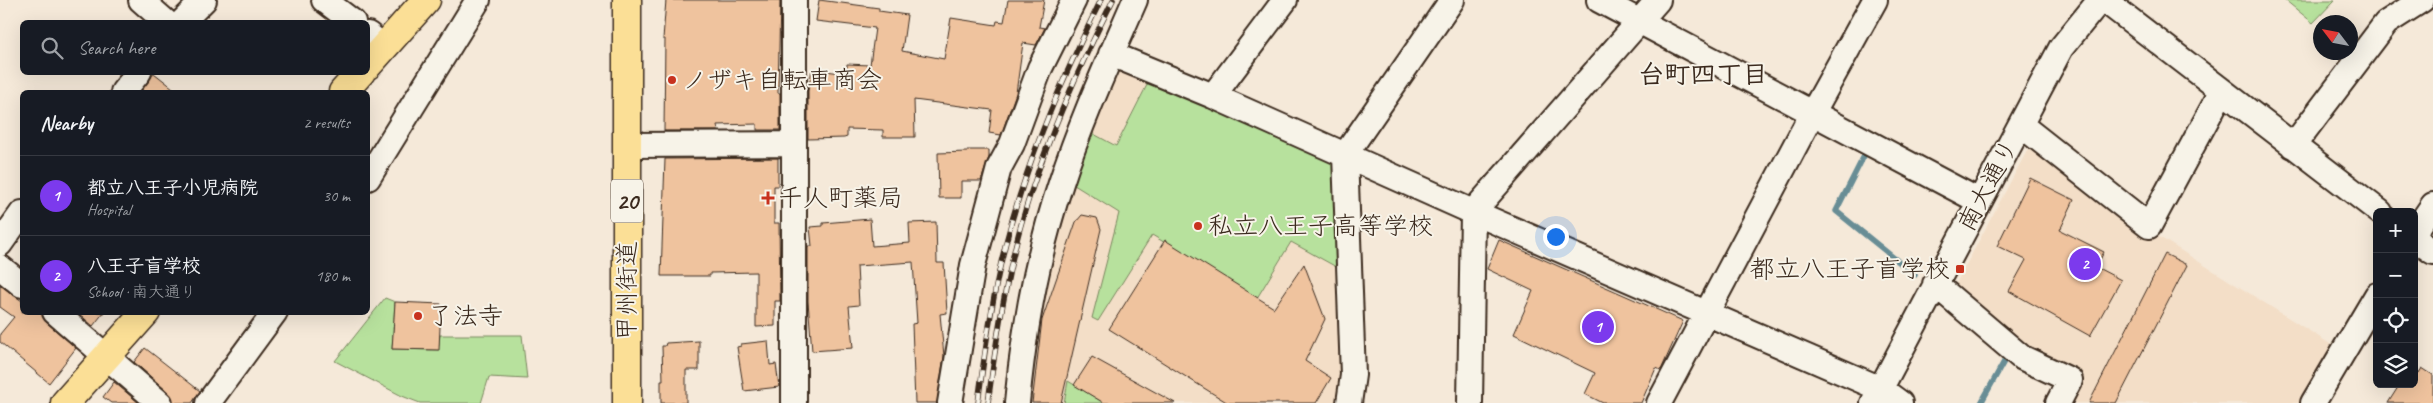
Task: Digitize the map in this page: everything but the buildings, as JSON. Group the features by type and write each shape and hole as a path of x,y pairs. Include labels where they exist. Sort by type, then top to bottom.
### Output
{"main road":[{"path":"373,49 426,0"},
{"name":"甲州街道","path":"628,0 628,403"},
{"path":"345,90 358,75"},
{"path":"65,403 143,315"}],"street":[{"path":"141,0 164,20"},
{"path":"184,20 204,0"},
{"path":"324,0 350,20"},
{"path":"370,175 478,0"},
{"path":"794,0 794,403"},
{"path":"950,403 973,265 999,168 1012,144 1040,68 1074,0"},
{"path":"1016,403 1024,334 1037,270 1061,183 1134,0"},
{"path":"1212,96 1285,0"},
{"path":"1350,403 1352,375 1345,155 1452,0"},
{"path":"1599,0 1979,201"},
{"path":"1470,403 1473,212 1658,0"},
{"path":"1659,403 1813,112 1876,0"},
{"name":"南大通り","path":"1877,396 2061,48 2100,0"},
{"path":"2104,0 2375,208"},
{"path":"2293,146 2386,23 2422,0"},
{"path":"1111,54 1212,96 1706,313 1877,396 1900,403"},
{"path":"125,90 137,75"},
{"path":"2021,125 2149,226 2222,91"},
{"path":"627,145 793,144"},
{"path":"2418,227 2433,205"},
{"path":"0,244 20,216"},
{"path":"2418,241 2433,252"},
{"path":"0,267 20,284"},
{"path":"1935,284 2021,357 2070,380 2058,403"},
{"path":"2313,403 2375,298"},
{"path":"59,315 88,339 105,358 160,403"},
{"path":"208,403 273,315"}],"shaded area":[{"name":"私立八王子高等学校","path":"1116,66 1334,163 1345,374 1342,403 1024,403 1045,277 1075,169"},
{"path":"2035,136 2153,233 2343,352 2313,403 2058,403 2070,380 1950,295"}],"green space":[{"path":"2285,0 2335,0 2321,15 2313,15 2313,23"},
{"path":"1149,81 1334,163 1340,269 1291,242 1257,298 1152,235 1098,321 1092,318 1119,213 1071,183 1090,132 1116,146"},
{"path":"385,298 395,302 392,349 438,350 440,335 522,335 527,379 489,377 481,403 420,403 402,396 335,361"},
{"path":"1068,381 1104,403 1064,403"}],"waterway":[{"path":"1866,152 1836,211 1915,275"},
{"path":"1981,403 2006,358"}],"railway":[{"path":"978,403 996,284 1019,198 1056,97 1101,0"},
{"path":"988,403 1004,298 1022,220 1048,145 1068,96 1113,0"}],"place":[{"name":"ノザキ自転車商会","path":"672,80"},
{"name":"千人町薬局","path":"768,198"},
{"name":"私立八王子高等学校","path":"1198,226"},
{"name":"八王子盲学校","path":"2085,264"},
{"name":"都立八王子盲学校","path":"1960,269"},
{"name":"了法寺","path":"418,316"},
{"name":"都立八王子小児病院","path":"1598,327"}],"district":[{"name":"台町四丁目","path":"1703,74"}]}
